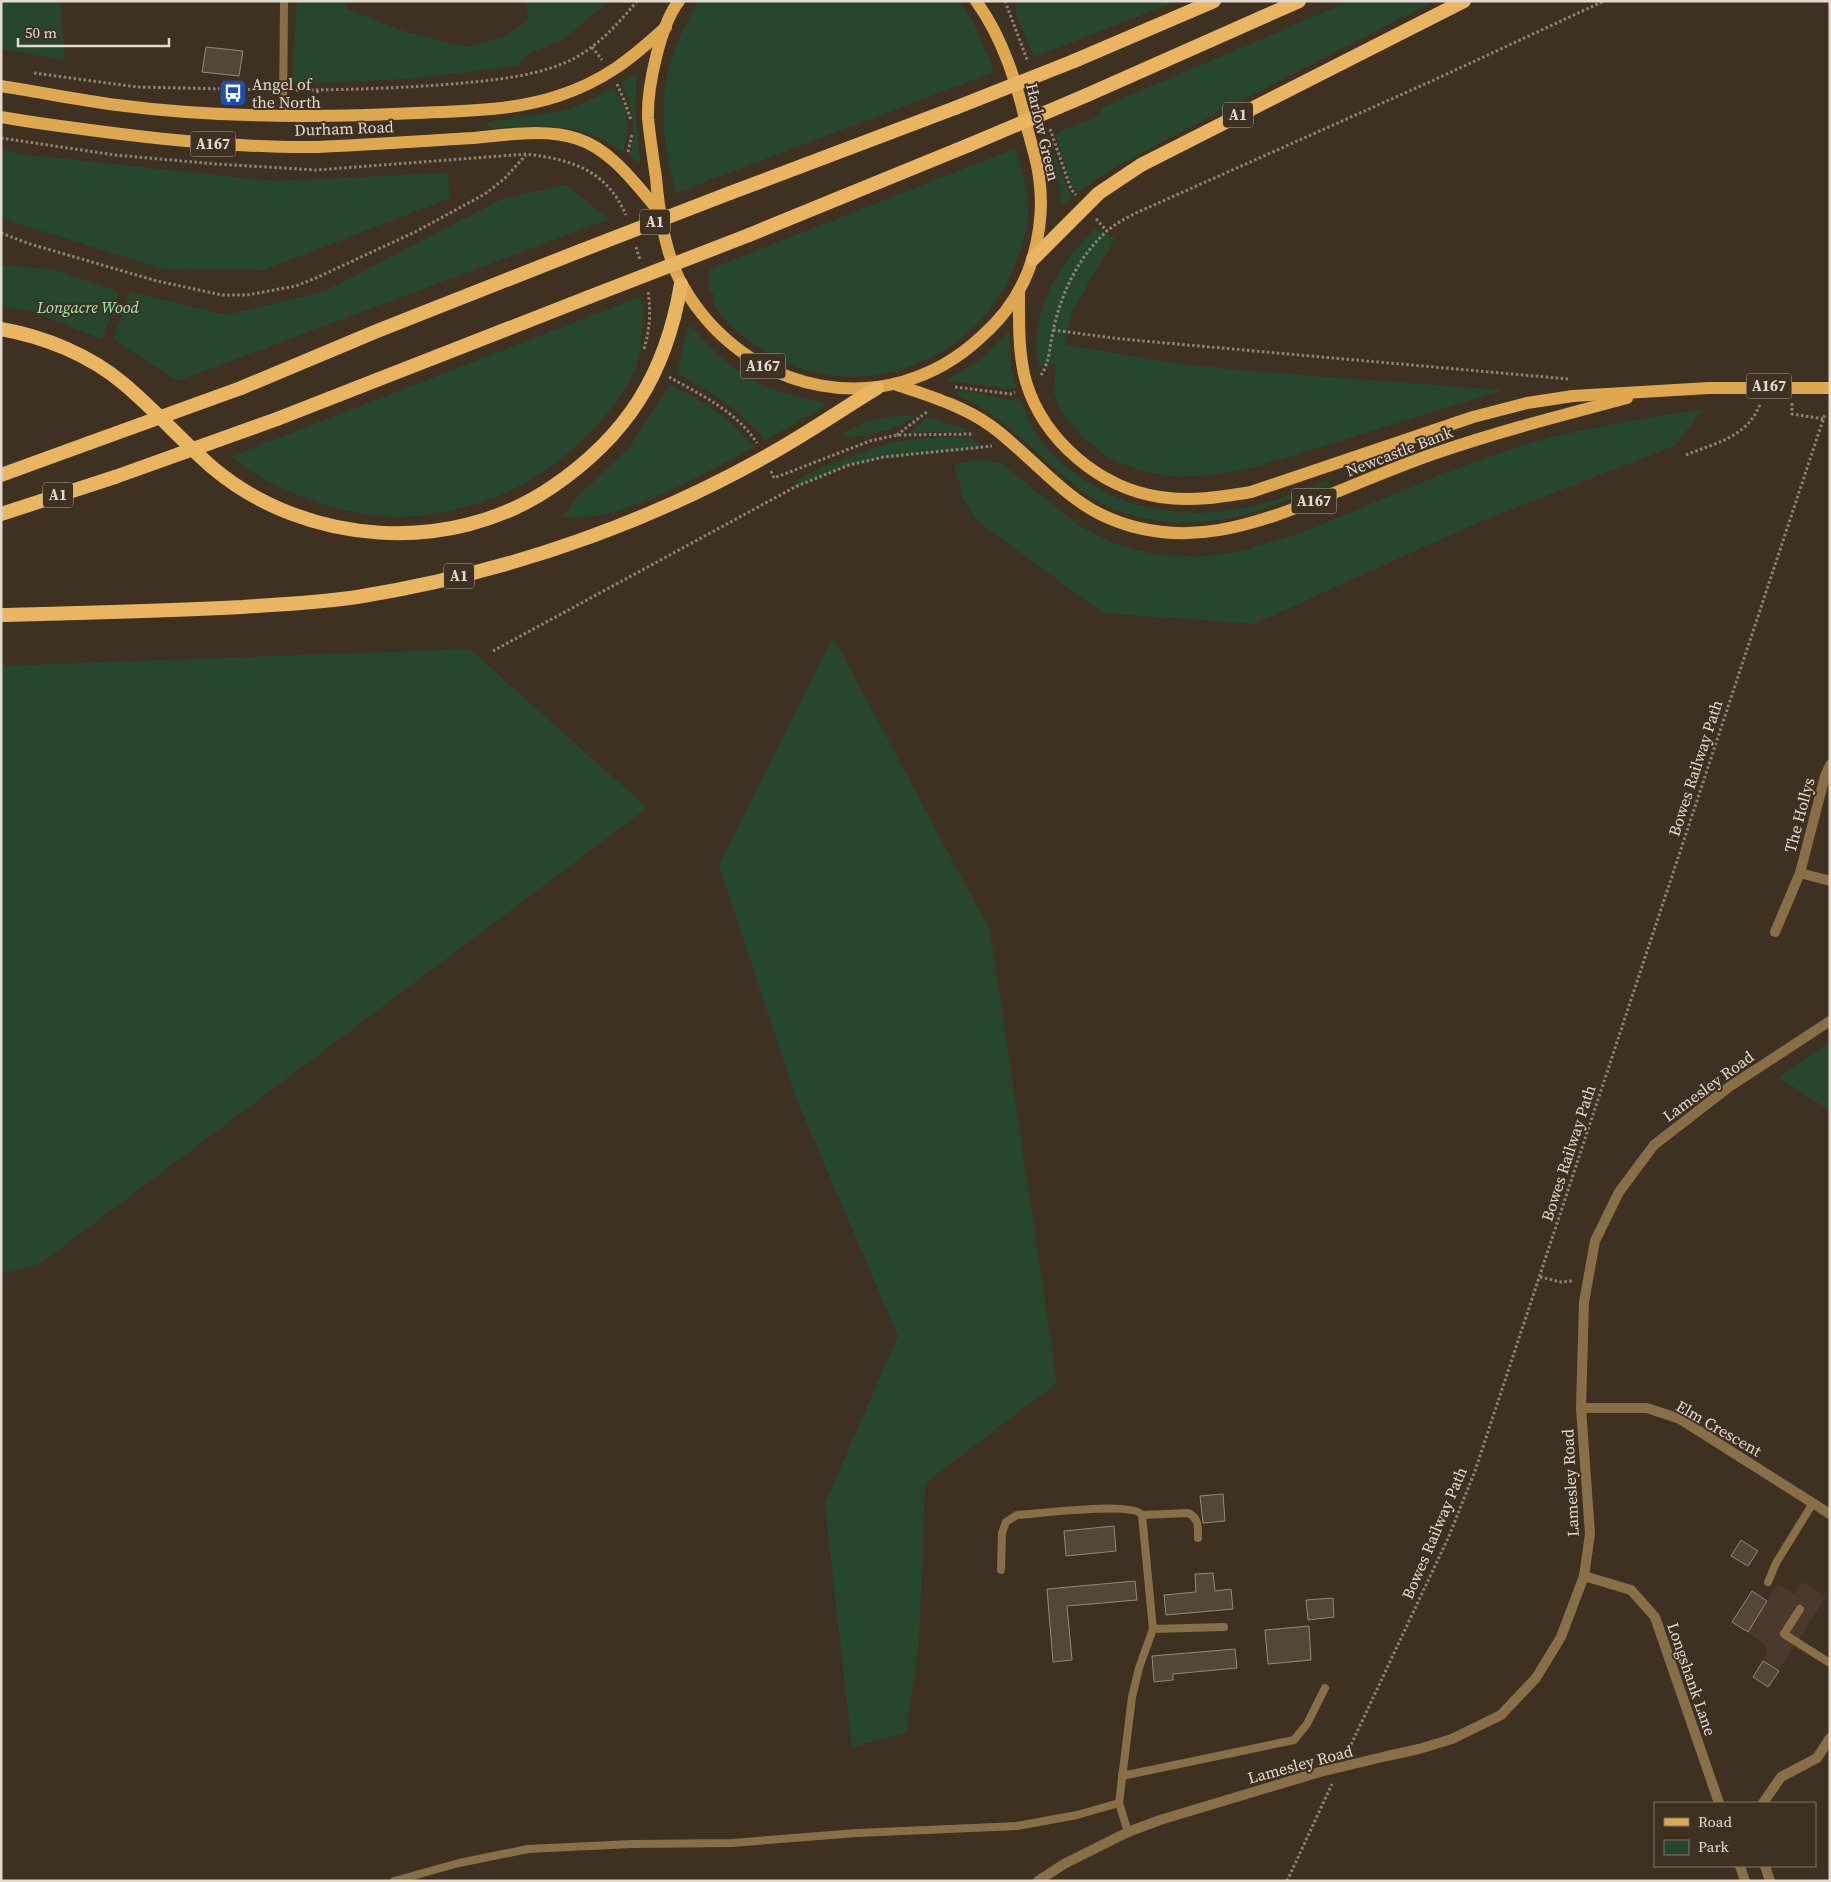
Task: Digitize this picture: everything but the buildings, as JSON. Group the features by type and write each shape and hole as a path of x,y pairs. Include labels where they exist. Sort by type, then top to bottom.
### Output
{"highway":[{"name":"A1","path":"1,475 241,388 377,331 1074,61 1214,1"},
{"name":"A1","path":"1,514 115,477 277,419 748,235 1087,95 1300,1"},
{"name":"A1","path":"1033,259 1098,193 1133,170 1464,1"},
{"path":"1,329 35,337 66,349 96,364 123,383 214,468 241,488 272,506 304,519 337,528 372,533 406,534 467,525 508,511 539,496 598,451 633,409 646,390 656,370 672,328 681,284"},
{"name":"A1","path":"1,615 287,604 355,597 424,585 494,568 568,545 628,522 718,482 763,458 877,388"}],"main road":[{"name":"Harlow Green","path":"679,1 666,27 653,70 648,116 659,211 667,246 681,284 700,311 727,342 750,359 768,369 789,377 813,384 845,388 877,388 897,385 939,367 975,344 992,327 1018,292 1033,259 1041,204 1039,175 1021,100 1004,51 986,15 976,1"},
{"name":"Durham Road","path":"1,86 118,105 209,113 332,117 450,111 528,104 558,96 586,85 610,72 627,61 666,27"},
{"name":"Durham Road","path":"1,117 194,143 246,146 317,147 528,134 568,136 592,145 606,154 659,211"},
{"name":"Newcastle Bank","path":"1018,292 1023,371 1026,384 1048,428 1063,446 1113,482 1138,492 1160,497 1214,498 1251,492 1473,417 1527,403 1573,396 1656,390 1763,386 1830,388"},
{"name":"Newcastle Bank","path":"897,385 941,400 976,416 1012,443 1077,498 1100,514 1128,524 1154,530 1206,533 1230,530 1261,522 1436,453 1480,438 1656,390"}],"street":[{"name":"The Hollys","path":"1775,932 1800,873 1825,776 1830,765"},
{"name":"The Hollys","path":"1800,873 1830,881"},
{"name":"Lamesley Road","path":"1038,1881 1064,1864 1128,1832 1160,1820 1320,1772 1419,1749 1452,1738 1501,1715 1536,1678 1561,1638 1584,1576 1590,1534 1581,1408 1584,1302 1595,1241 1619,1192 1654,1144 1729,1087 1830,1021"},
{"name":"Elm Crescent","path":"1581,1408 1647,1408 1680,1419 1830,1514"},
{"name":"Longshank Lane","path":"1584,1576 1631,1590 1655,1616 1719,1802"},
{"path":"1764,1802 1781,1777 1817,1758 1830,1738"},
{"path":"1740,1867 1745,1881"},
{"path":"1765,1867 1770,1881"}],"lane":[{"path":"283,116 284,1"},
{"path":"1768,1582 1776,1563 1813,1503"},
{"path":"1001,1570 1002,1533 1006,1522 1017,1515 1113,1508 1137,1511 1142,1515 1188,1513 1195,1516 1198,1522 1198,1538"},
{"path":"1128,1832 1119,1803 1122,1776 1132,1697 1139,1668 1153,1629 1142,1515"},
{"path":"1800,1610 1784,1634 1830,1663"},
{"path":"1153,1629 1224,1627"},
{"path":"1122,1776 1294,1740 1307,1724 1325,1688"},
{"path":"394,1881 459,1863 528,1849 631,1844 732,1843 857,1833 1017,1826 1119,1803"}],"path":[{"path":"31,72 137,87 284,90 416,87 497,80 566,62 592,47 636,1"},
{"path":"1043,374 1053,330 1068,284 1091,248 1106,231 1136,213 1434,80 1604,1"},
{"path":"618,85 632,125"},
{"path":"628,153 632,130"},
{"path":"1,233 30,244 157,281 222,295 247,295 296,286 415,232 485,194 504,179 526,154"},
{"path":"1053,330 1121,339 1549,377"},
{"path":"674,380 725,410 740,423 756,442"},
{"path":"1686,455 1737,434 1749,425 1757,413 1763,386"},
{"path":"955,387 1011,394"},
{"path":"1792,402 1792,414 1824,419"},
{"name":"Bowes Railway Path","path":"1345,1757 1449,1536 1475,1471 1825,414"},
{"path":"897,435 921,417"},
{"path":"774,478 870,441 897,435 977,434"},
{"path":"493,651 796,487 849,465 884,457 978,449 1012,443"},
{"path":"1540,1277 1561,1282 1588,1279"},
{"path":"1287,1881 1333,1784"}],"shaded area":[{"path":"1802,1582 1826,1597 1768,1687 1753,1677 1767,1655 1764,1643 1732,1622 1752,1591 1767,1601 1778,1584 1794,1594"}],"green space":[{"path":"1,1 60,1 65,60 1,49"},
{"path":"297,1 346,1 346,9 403,31 466,47 505,37 528,20 526,1 610,1 562,40 527,55 520,64 406,79 292,84"},
{"path":"699,1 959,1 974,24 994,72 676,193 664,130 665,89 675,49"},
{"path":"1017,1 1177,1 1034,57 1015,11"},
{"path":"1350,1 1436,1 1144,151 1110,170 1078,192 1072,186 1055,133 1102,115 1100,108"},
{"path":"637,73 635,107 640,162 637,162 630,156 633,137 631,110 621,83"},
{"path":"614,88 625,111 627,135 623,152 607,142 576,130 545,127 493,128 487,126 487,123 492,121 558,112 577,106"},
{"path":"1016,148 1028,201 1028,216 1023,242 1011,274 991,307 966,334 935,355 901,369 865,376 829,375 792,365 758,347 721,316 713,302 715,296 709,289 710,269"},
{"path":"1,150 19,154 273,181 447,173 450,198 264,270 163,269 1,218"},
{"path":"1055,155 1072,197 1064,205 1061,203 1052,156"},
{"path":"566,185 609,219 178,381 113,339 130,292 227,315 325,291 504,198"},
{"path":"1096,228 1115,239 1073,309 1064,345 1186,365 1503,390 1256,467 1212,475 1176,477 1142,471 1110,459 1085,439 1064,415 1054,393 1056,363 1040,367 1037,347 1042,309 1049,291 1070,257"},
{"name":"Longacre Wood","path":"1,265 51,269 119,292 102,339 31,311 1,307"},
{"path":"642,296 641,346 637,365 625,389 614,404 589,433 561,459 532,479 484,501 450,511 415,516 398,517 366,514 333,507 286,490 266,480 230,457"},
{"path":"691,326 728,363 749,378 779,391 825,403 823,408 765,440 746,420 724,402 677,373 688,327"},
{"path":"1009,332 1011,368 1016,387 1010,389 947,380 979,361"},
{"path":"670,385 694,397 725,418 754,447 714,469 633,506 606,514 563,517 578,496 629,448"},
{"path":"960,390 1010,400 1019,397 1037,436 1062,464 1087,482 1113,496 1141,506 1201,513 1231,510 1270,502 1329,480 1329,485 1261,510 1233,518 1215,521 1178,522 1141,518 1106,506 1088,495 1065,478 998,419 955,394"},
{"path":"1704,409 1674,446 1477,523 1254,624 1103,613 976,520 964,500 954,464 983,459 1002,464 1081,527 1115,544 1153,554 1198,557 1242,551 1301,533 1445,473 1502,452 1555,436"},
{"path":"902,415 916,416 902,425 887,430 853,438 841,434 871,420"},
{"path":"928,417 965,429 966,431 909,433"},
{"path":"941,437 971,438 982,445 978,449 884,457 849,465 795,487 794,482 830,464 896,441"},
{"path":"833,637 990,931 1057,1383 925,1483 919,1642 906,1733 852,1747 825,1504 898,1336 796,1098 719,865"},
{"path":"470,649 647,808 40,1264 1,1274 1,666"},
{"path":"1830,1043 1830,1111 1779,1077"}],"place":[{"name":"Angel of the North","path":"233,93"}]}
